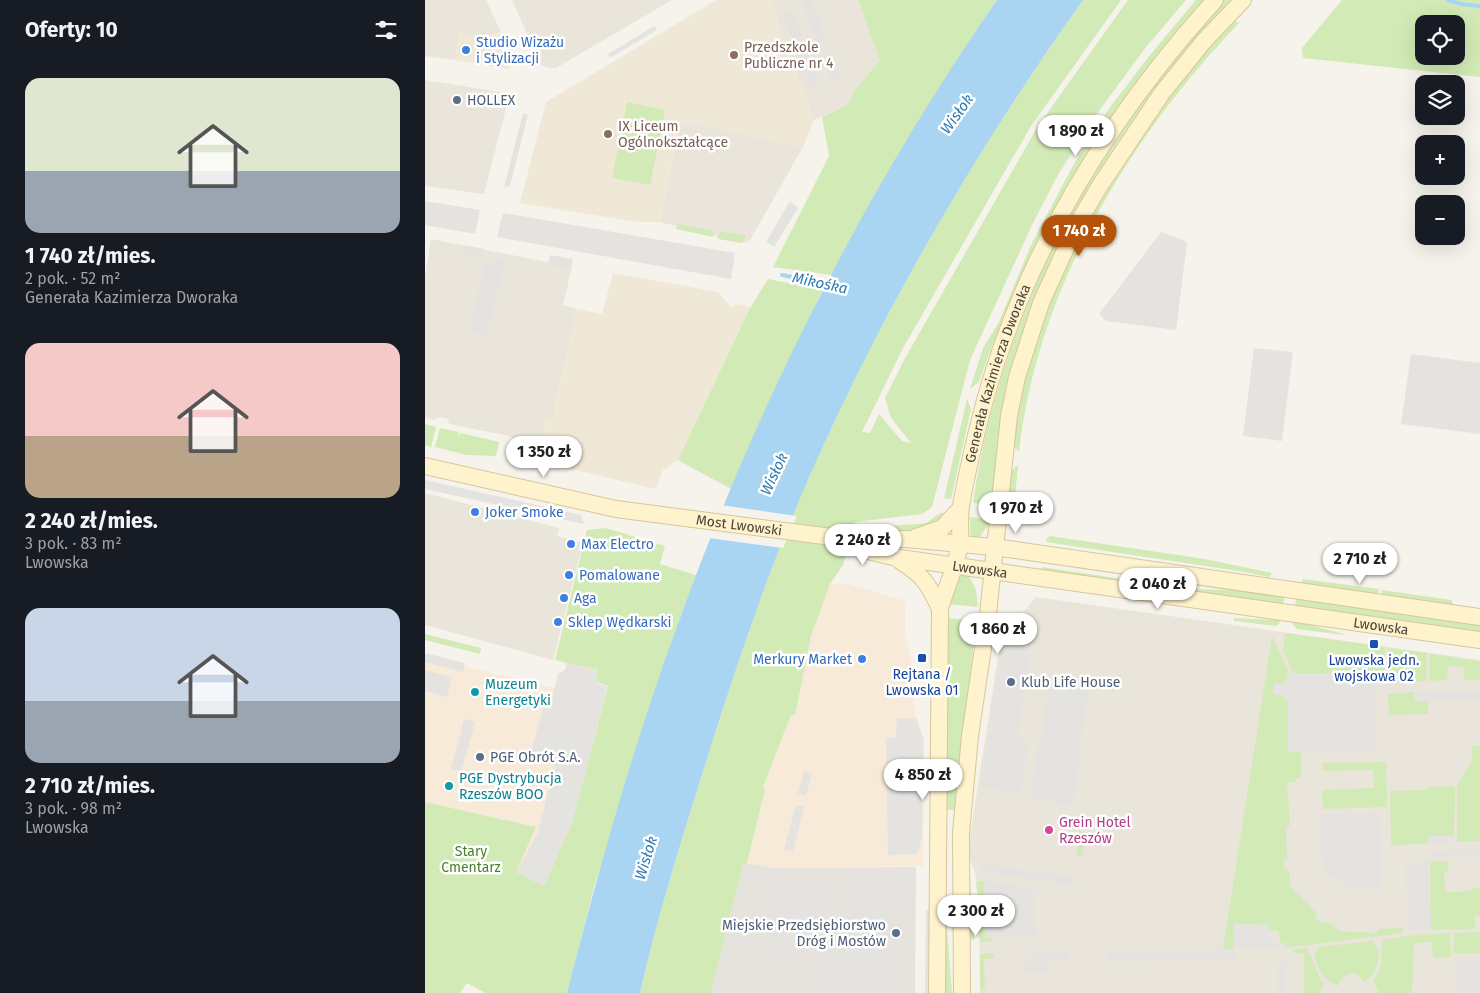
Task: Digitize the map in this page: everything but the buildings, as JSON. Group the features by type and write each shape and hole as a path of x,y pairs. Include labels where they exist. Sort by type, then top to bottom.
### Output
{"main road":[{"name":"Generała Kazimierza Dworaka","path":"939,609 955,565 960,543 960,509 985,399 1041,255 1061,214 1109,134 1134,97 1215,0"},
{"name":"Generała Kazimierza Dworaka","path":"962,993 961,833 970,736 987,614 1009,416 1017,377 1041,303 1071,237 1099,187 1142,120 1179,70 1243,0"},
{"name":"Most Lwowski","path":"425,466 616,509 847,540"},
{"path":"906,539 942,528 960,509"},
{"name":"Lwowska","path":"847,540 906,539 994,547 1480,617"},
{"name":"Lwowska","path":"847,540 868,551 893,557 1480,640"},
{"path":"893,557 919,574 927,582 939,609 937,993"}],"shaded area":[{"path":"425,0 486,0 501,32 484,37 459,33 455,60 425,56"},
{"path":"512,0 672,0 556,68 548,68 541,65"},
{"path":"716,0 770,0 814,120 803,147 689,122 680,124 660,222 637,222 520,203 546,102"},
{"path":"770,0 858,0 880,60 855,90 847,105 814,120"},
{"path":"801,0 811,0 826,39 817,42"},
{"path":"789,10 793,14 820,84 811,87 783,12"},
{"path":"654,26 657,30 610,58 608,54"},
{"path":"459,33 484,37 500,33 513,62 508,69 455,60"},
{"path":"831,53 840,77 831,80 822,56"},
{"path":"425,80 506,93 509,97 484,194 425,186"},
{"path":"523,113 528,115 510,186 504,187"},
{"path":"689,122 803,147 750,240 744,243 660,222 680,124"},
{"path":"425,201 480,210 475,234 425,225"},
{"path":"790,201 798,208 774,247 766,242"},
{"path":"503,213 735,253 731,279 497,237"},
{"path":"1161,232 1187,242 1176,330 1106,321 1099,314"},
{"path":"431,239 572,267 563,305 577,309 554,409 555,416 545,419 543,443 520,441 509,436 449,424 448,419 439,417 434,420 425,417 425,276"},
{"path":"465,245 484,249 481,258 463,253"},
{"path":"550,255 573,259 571,269 548,265"},
{"path":"493,259 505,262 487,335 469,329 485,264 491,266"},
{"path":"613,273 718,292 731,307 742,304 750,308 678,460 662,471 656,489 541,462 545,419 555,416 554,410 577,309 602,314"},
{"path":"1254,348 1293,352 1282,441 1243,436"},
{"path":"1411,354 1480,363 1480,434 1401,424"},
{"path":"425,480 581,515 584,524 425,489"},
{"path":"425,493 559,528 557,536 583,543 553,660 425,625"},
{"path":"830,584 848,584 905,601 905,635 911,656 914,712 924,738 923,866 775,868 747,863 765,789 763,788 791,715 811,636"},
{"path":"1036,597 1480,660 1480,993 980,993 979,904 975,873 969,856 969,842 1001,638"},
{"name":"Klub Life House","path":"1002,640 1031,644 1017,741 1028,742 1021,792 981,787"},
{"path":"425,653 465,663 463,672 425,662"},
{"path":"425,657 554,688 558,674 565,670 567,662 599,670 596,679 599,684 608,686 572,823 545,887 515,872 536,827 425,802"},
{"path":"567,663 598,671 595,680 597,683 607,687 572,823 544,886 516,872 537,835 555,766 529,759 543,708 550,710 558,674 565,670"},
{"path":"425,670 452,677 447,697 425,691"},
{"path":"1288,673 1376,673 1376,751 1288,752 1288,703 1282,696 1273,694 1274,684 1286,683"},
{"path":"1049,682 1088,688 1073,806 1031,798 1039,737 1043,738 1044,727 1042,726"},
{"path":"1480,691 1480,700 1415,701 1414,692"},
{"path":"897,718 916,719 923,738 922,837 917,854 888,855 886,738 896,738"},
{"path":"464,719 475,722 461,772 451,769"},
{"path":"804,771 812,773 806,796 798,794"},
{"path":"796,805 804,807 793,851 784,849"},
{"path":"1380,813 1382,889 1353,890 1322,870 1321,814"},
{"path":"1454,836 1454,843 1428,844 1428,837"},
{"path":"1480,849 1480,856 1431,858 1431,851"},
{"path":"1428,862 1431,929 1408,930 1405,863"},
{"path":"747,863 775,868 916,867 915,993 711,993 743,865"},
{"path":"981,864 1072,877 1073,885 982,872"},
{"path":"984,880 1034,889 1035,936 985,938"},
{"path":"828,887 828,945 775,945 775,888"},
{"path":"908,888 908,898 883,899 883,951 888,952 889,993 825,993 825,961 850,945 850,889"},
{"path":"931,907 930,993 925,993 926,911"},
{"path":"1234,924 1270,925 1269,942 1285,943 1285,948 1233,947"},
{"path":"1067,950 1067,960 1031,961 1031,951"},
{"path":"1236,950 1236,959 1107,961 1107,953"},
{"path":"1454,957 1479,957 1480,993 1457,993"},
{"path":"1023,962 1050,962 1050,972 1024,972"},
{"path":"1285,963 1286,993 1278,993 1277,964"}],"green space":[{"path":"858,0 997,0 932,101 831,275 773,267 829,156 822,117 847,105 855,90 880,60"},
{"path":"1083,0 1121,0 1031,126 903,348 862,432 870,433 879,414 902,441 911,443 891,418 885,398 904,360 1038,126 1128,0 1186,0 1146,47 1096,115 1059,173 1033,223 970,360 932,507 922,514 855,522 843,565 830,584 811,636 795,715 791,715 763,787 765,789 747,863 743,865 711,993 640,993 668,887 729,691 782,542 812,471 879,331 916,262 996,129"},
{"path":"1196,0 1206,0 1153,62 992,346 979,382 970,389 983,348 999,322 1031,245 1075,162 1110,107"},
{"path":"1224,0 1233,0 1152,96 1115,147 1092,184 1035,301 1011,368 994,506 973,503 986,433 1006,364 1031,297 1061,233 1095,171 1135,111 1178,54"},
{"path":"1342,0 1480,0 1480,77 1303,58 1302,48"},
{"path":"1234,21 1240,22 1199,67 1161,115 1126,166 1094,220 1067,275 1045,333 1029,392 1019,452 1014,447 1022,391 1038,333 1061,275 1089,217 1122,162 1158,110 1196,63"},
{"path":"627,102 665,110 650,185 612,178"},
{"path":"677,224 714,231 713,237 676,229"},
{"path":"719,231 746,236 742,243 718,239"},
{"path":"768,279 822,290 731,489 678,460 750,308"},
{"path":"967,399 971,409 951,499 944,498"},
{"path":"425,424 436,427 431,447 425,445"},
{"path":"440,428 459,432 458,437 461,433 499,442 496,456 466,455 435,447"},
{"path":"1018,465 1014,509 1008,508 1010,472"},
{"path":"940,513 947,513 941,521 922,529 899,531 868,530 867,528 926,523"},
{"path":"970,517 991,520 980,537 975,538 970,534"},
{"name":"Stary Cmentarz","path":"606,528 665,546 660,564 696,575 678,623 594,887 567,993 486,993 467,983 460,993 425,993 425,802 536,827 516,872 544,886 572,823 608,686 597,682 598,670 555,660 587,530"},
{"path":"1050,536 1205,559 1272,573 1269,577 1046,542"},
{"path":"1042,567 1189,589 1231,590 1284,597 1283,606 1042,570"},
{"path":"962,575 969,576 976,590 978,607 948,604 958,578"},
{"path":"1303,579 1379,589 1378,596 1300,585"},
{"path":"1382,590 1452,600 1453,607 1381,597"},
{"path":"1296,599 1480,625 1480,633 1295,607"},
{"path":"948,618 976,621 956,810 946,810"},
{"path":"1234,618 1280,620 1276,626 1234,621"},
{"path":"1294,621 1344,635 1297,629 1293,625"},
{"path":"1285,633 1385,647 1383,681 1376,673 1293,673 1283,649"},
{"path":"425,634 481,648 480,654 425,640"},
{"path":"1272,636 1289,673 1286,683 1274,684 1274,694 1282,696 1288,703 1288,752 1301,752 1301,778 1296,778 1296,782 1287,782 1290,826 1286,826 1287,858 1284,858 1284,868 1289,869 1290,886 1317,914 1315,917 1323,924 1326,921 1340,931 1377,933 1377,929 1402,928 1403,933 1285,948 1285,943 1280,943 1279,931 1270,931 1270,925 1234,924 1233,949 1223,949"},
{"path":"1388,648 1427,653 1426,681 1387,682"},
{"path":"1430,654 1480,661 1480,680 1464,680 1464,667 1448,666 1447,680 1429,681"},
{"path":"1414,692 1415,701 1428,701 1428,714 1389,715 1388,694"},
{"path":"1472,746 1480,746 1480,841 1457,842 1457,785 1472,760"},
{"path":"1386,762 1387,807 1323,809 1322,790 1374,788 1373,770 1323,771 1323,763"},
{"path":"1455,786 1454,836 1428,836 1428,844 1391,845 1390,791 1427,790 1427,787"},
{"path":"1079,831 1086,832 1082,856 1077,856"},
{"path":"1448,861 1448,873 1444,873 1445,892 1473,891 1473,888 1480,888 1480,916 1475,916 1475,929 1431,930 1430,862"},
{"path":"968,874 973,903 974,941 969,937"},
{"path":"984,881 985,938 992,938 993,941 980,942 979,904 976,882"},
{"path":"945,904 952,993 945,993"},
{"path":"1480,932 1480,954 1454,953 1454,933"},
{"path":"1450,933 1451,957 1433,957 1432,942 1414,943 1412,993 1379,993 1373,981 1381,965 1383,940 1412,935"},
{"path":"1372,941 1379,950 1378,959 1374,972 1364,982 1359,975 1351,973 1341,978 1338,986 1329,981 1319,969 1315,953 1319,947"},
{"path":"1306,948 1324,984 1319,993 1304,993 1304,953 1293,953 1293,950"},
{"path":"991,953 994,958 984,959 985,989 980,989 980,954"}],"water":[{"name":"Wisłok","path":"997,0 1083,0 996,129 916,262 879,331 812,471 782,542 729,691 668,887 640,993 567,993 605,853 647,713 679,621 743,459 779,379 859,223 902,147 948,73"}],"pier":[{"path":"721,505 797,516 783,548 708,538"}],"waterway":[{"path":"1448,0 1461,4 1480,6"},
{"name":"Mikośka","path":"782,275 828,284"}],"place":[{"name":"Studio Wizażu i Stylizacji","path":"466,50"},
{"name":"Przedszkole Publiczne nr 4","path":"734,55"},
{"name":"HOLLEX","path":"457,100"},
{"name":"IX Liceum Ogólnokształcące","path":"608,134"},
{"name":"Joker Smoke","path":"475,512"},
{"name":"Max Electro","path":"571,544"},
{"name":"Pomalowane","path":"569,575"},
{"name":"Aga","path":"564,598"},
{"name":"Sklep Wędkarski","path":"558,622"},
{"name":"Lwowska jedn. wojskowa 02","path":"1374,644"},
{"name":"Rejtana / Lwowska 01","path":"922,658"},
{"name":"Merkury Market","path":"862,659"},
{"name":"Klub Life House","path":"1011,682"},
{"name":"Muzeum Energetyki","path":"475,692"},
{"name":"PGE Obrót S.A.","path":"480,757"},
{"name":"PGE Dystrybucja Rzeszów BOO","path":"449,786"},
{"name":"Grein Hotel Rzeszów","path":"1049,830"},
{"name":"Miejskie Przedsiębiorstwo Dróg i Mostów","path":"896,933"}]}
